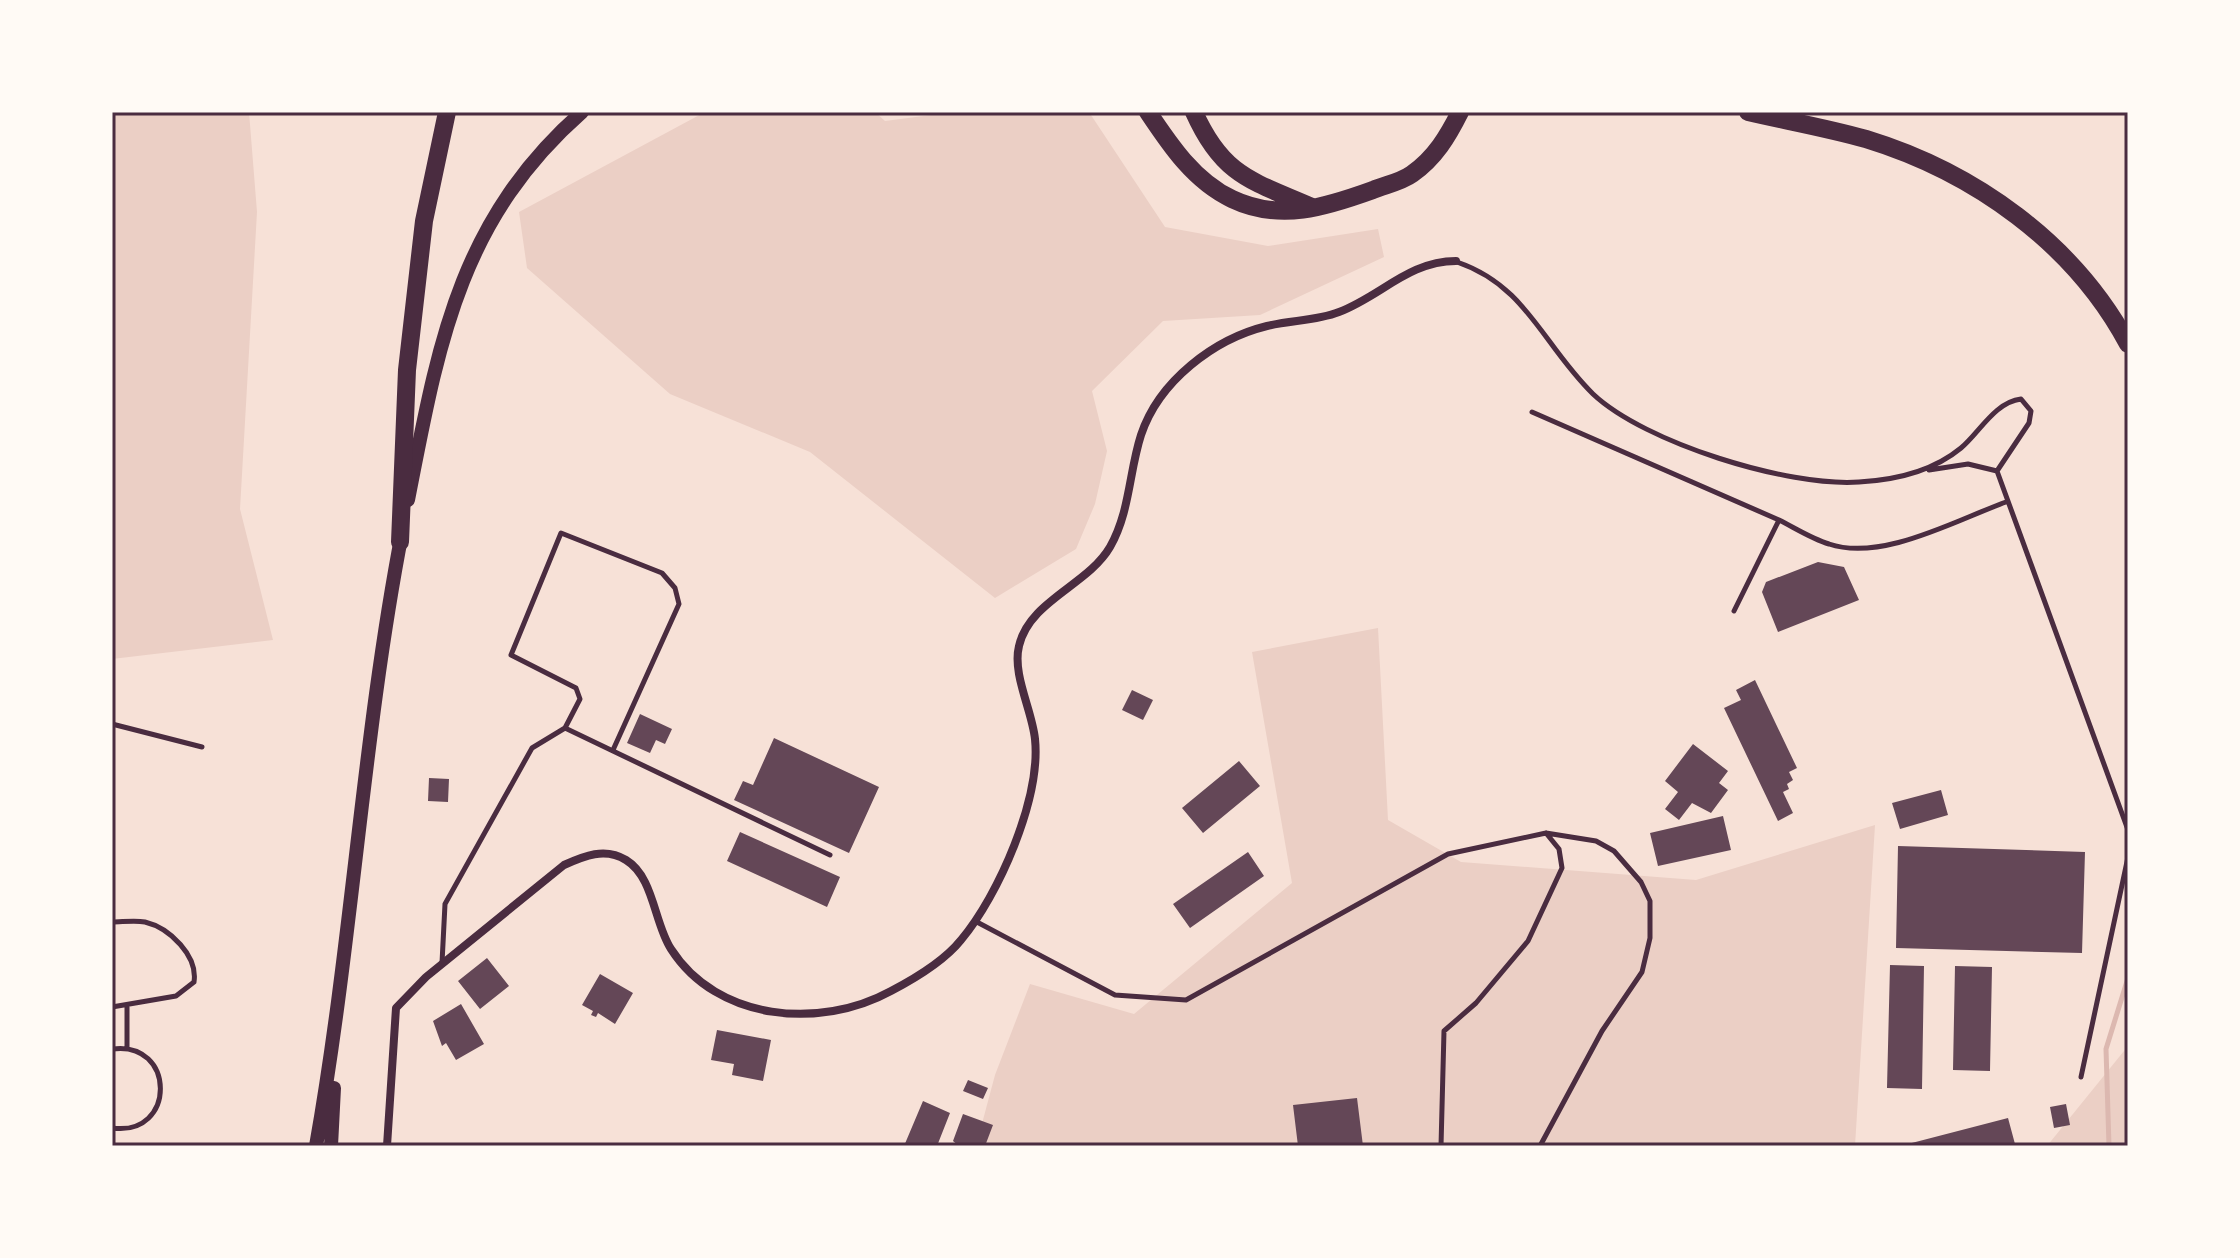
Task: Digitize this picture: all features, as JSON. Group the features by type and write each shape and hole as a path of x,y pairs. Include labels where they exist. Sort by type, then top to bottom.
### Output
{"highway":[{"path":"400,542 407,370 424,221 447,112"},
{"path":"1148,112 1176,153 1230,198 1259,208 1318,210 1411,176 1435,154 1460,112"},
{"path":"1194,112 1208,138 1239,175 1267,192 1318,210"},
{"path":"1748,112 1869,140 1921,158 1970,183 2021,218 2062,255 2093,289 2128,344"}],"main road":[{"path":"316,1146 338,1024 400,542 440,341 462,275 495,216 532,160 582,112"},
{"path":"331,1146 338,1024"}],"street":[{"path":"387,1146 396,1008 407,993 564,865 595,852 622,857 633,865 649,893 670,949 695,979 711,991 750,1008 811,1014 851,1007 890,992 961,941 1000,877 1026,809 1034,767 1035,739 1017,650 1025,629 1045,608 1090,574 1111,546 1130,493 1141,433 1155,406 1196,360 1222,342 1266,326 1331,315 1356,306 1418,266 1456,261"}],"lane":[{"path":"1456,261 1489,274 1513,293 1549,343 1593,393 1612,410 1653,431 1761,472 1856,482 1968,464 1997,471"},
{"path":"1924,471 1960,448 1996,412 2013,400 2021,399 2031,411 2029,423 1997,471 2128,830"},
{"path":"1532,412 1829,545 1883,548 2006,502"},
{"path":"1734,611 1779,520"},
{"path":"442,964 445,904 532,748 565,728 580,699 576,688 511,655 561,533 662,573 675,588 679,604 613,750"},
{"path":"112,724 202,747"},
{"path":"565,728 830,855"},
{"path":"974,920 1115,995 1186,1000 1448,854 1470,846 1546,833 1596,841 1614,851 1641,882 1650,901 1652,921 1642,972 1602,1031 1540,1146"},
{"path":"1441,1146 1444,1031 1476,1003 1528,941 1562,868 1559,849 1546,833"},
{"path":"2081,1077 2128,857"},
{"path":"112,922 143,921 159,928 191,956 196,970 194,982 187,991 112,1007"},
{"path":"127,1006 127,1048"},
{"path":"112,1049 138,1051 155,1067 160,1078 160,1101 147,1120 137,1126 112,1128"}],"shaded area":[{"path":"112,112 249,112 257,212 240,509 273,640 112,659"},
{"path":"705,112 875,112 885,121 954,112 1089,112 1165,227 1268,246 1378,229 1384,257 1260,315 1163,321 1092,391 1107,451 1095,504 1076,549 995,598 810,452 670,394 527,268 519,212"},
{"path":"1378,628 1388,820 1461,862 1696,880 1875,825 1855,1146 976,1146 995,1075 1030,984 1134,1014 1292,883 1252,652"},
{"path":"2128,1046 2128,1146 2047,1146"}],"building":[{"path":"1818,562 1844,567 1859,600 1778,632 1762,592 1766,582"},
{"path":"1755,680 1797,768 1789,772 1793,780 1787,784 1789,789 1783,792 1793,813 1778,821 1724,708 1741,700 1736,690"},
{"path":"1132,690 1153,700 1143,720 1122,710"},
{"path":"640,714 672,729 665,744 656,740 650,753 627,743"},
{"path":"774,738 879,787 849,853 734,800 743,781 753,785"},
{"path":"1693,744 1728,771 1719,783 1728,790 1711,813 1692,803 1679,820 1665,809 1678,792 1665,781"},
{"path":"1239,761 1260,786 1203,833 1182,808"},
{"path":"429,778 449,779 448,802 428,801"},
{"path":"1941,790 1948,815 1900,829 1892,803"},
{"path":"1723,816 1731,850 1658,866 1650,833"},
{"path":"740,832 840,877 827,907 727,861"},
{"path":"1898,846 2085,852 2082,953 1896,948"},
{"path":"1248,852 1264,876 1190,928 1173,904"},
{"path":"487,958 509,986 480,1009 458,981"},
{"path":"1890,965 1924,966 1922,1089 1887,1088"},
{"path":"1955,966 1992,967 1990,1071 1953,1070"},
{"path":"600,974 633,993 615,1024 598,1013 596,1017 591,1015 593,1011 582,1005"},
{"path":"461,1004 484,1044 456,1060 446,1043 442,1046 433,1021"},
{"path":"717,1030 771,1040 763,1081 732,1075 734,1064 711,1060"},
{"path":"968,1080 988,1088 983,1099 963,1091"},
{"path":"1357,1098 1363,1146 1298,1146 1293,1105"},
{"path":"923,1101 950,1113 937,1146 904,1146"},
{"path":"2066,1104 2070,1125 2054,1128 2050,1107"},
{"path":"963,1114 993,1125 985,1146 959,1146 953,1141"},
{"path":"2008,1118 2015,1144 1904,1146 1904,1145"}],"waterway":[{"path":"2109,1146 2106,1049 2128,978"}]}
